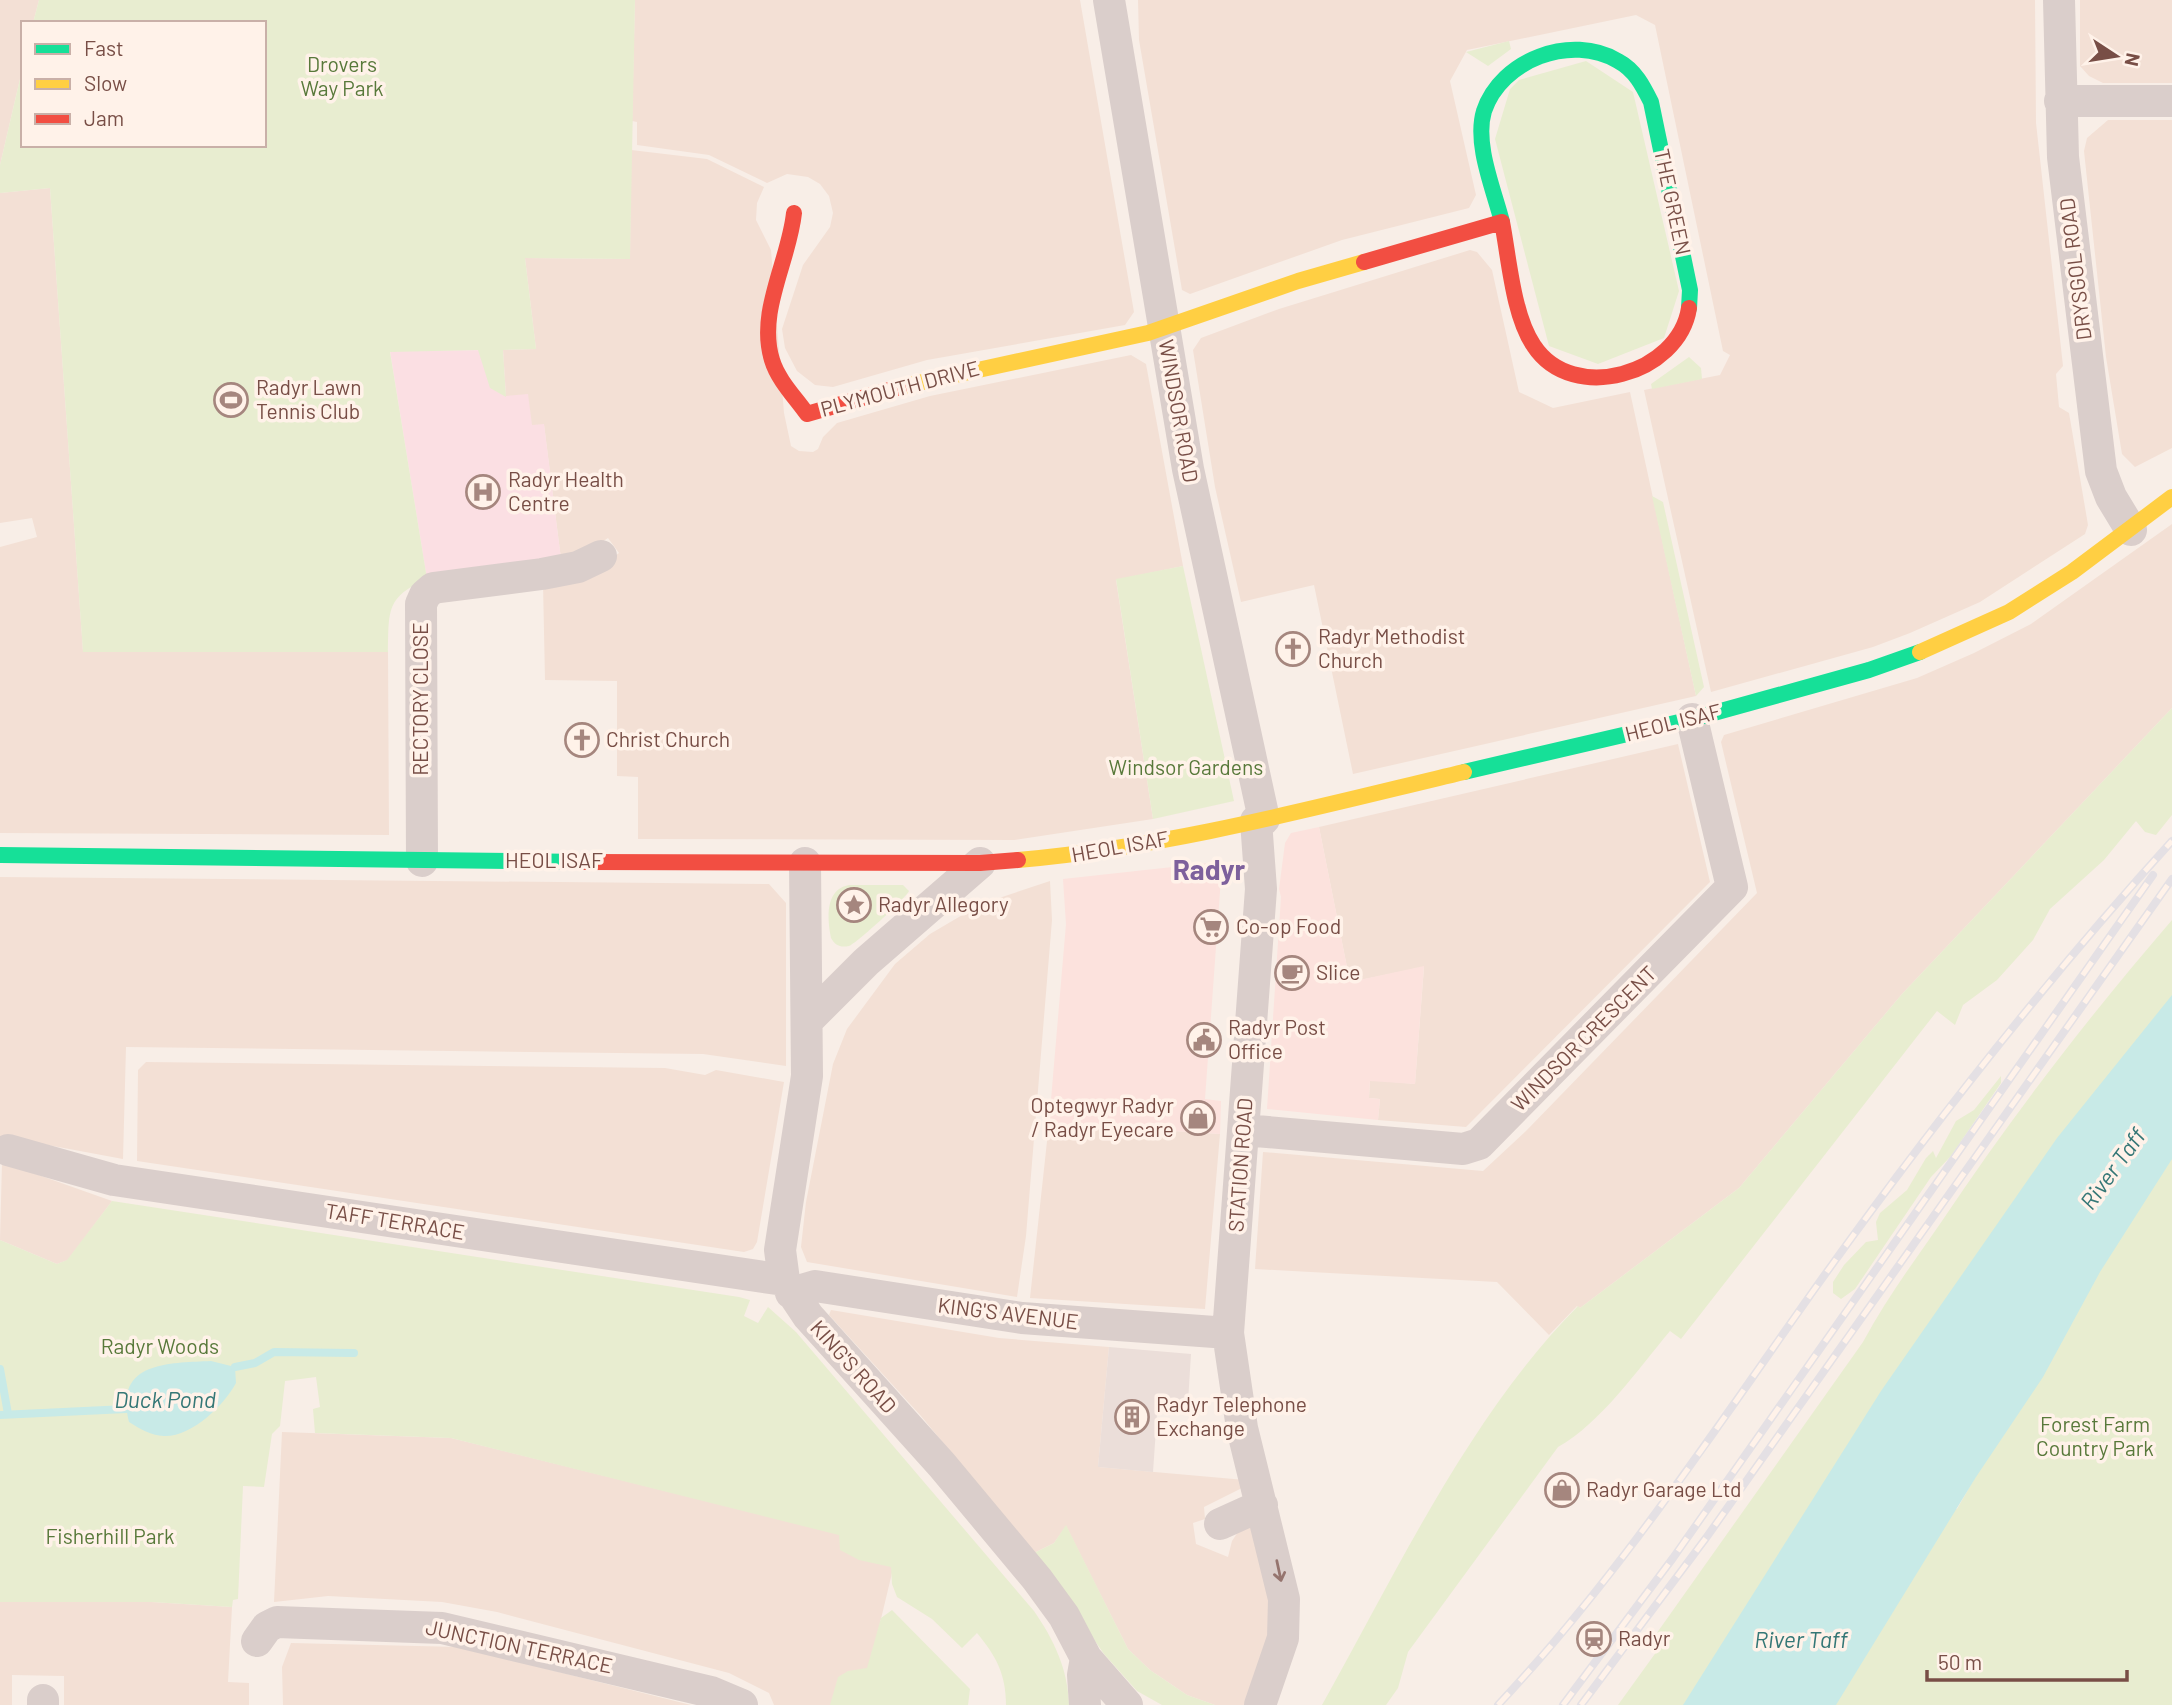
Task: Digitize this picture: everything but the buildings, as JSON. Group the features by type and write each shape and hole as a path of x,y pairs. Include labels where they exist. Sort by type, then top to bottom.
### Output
{"main road":[{"name":"THE GREEN","path":"1581,49 1598,51 1629,66 1648,91 1690,290 1689,306 1681,335 1660,357 1623,372 1589,376 1558,368 1543,358 1526,331 1502,222 1482,127 1488,99 1496,85 1520,65 1545,55 1581,49"},
{"name":"PLYMOUTH DRIVE","path":"794,213 790,250 767,320 767,339 772,361 807,414 929,379 1164,328"},
{"path":"1164,328 1298,281 1502,222"},
{"name":"HEOL ISAF","path":"0,855 422,861 980,863 1085,854 1260,820 1692,719 1869,670 1956,637 2050,587 2131,530 2172,497"}],"street":[{"name":"WINDSOR ROAD","path":"1109,0 1188,469 1260,820"},
{"name":"DRYSGOL ROAD","path":"2059,0 2063,156 2101,471 2110,497 2131,530"},
{"path":"2060,101 2172,101"},
{"name":"RECTORY CLOSE","path":"422,861 421,604 425,595 433,588 578,567 601,556"},
{"name":"WINDSOR CRESCENT","path":"1244,1130 1463,1149 1479,1144 1732,887 1692,719"},
{"name":"STATION ROAD","path":"1260,820 1261,889 1228,1334 1242,1428 1284,1599 1285,1625 1274,1669 1260,1705"},
{"name":"KING'S ROAD","path":"805,863 807,1076 780,1250 788,1287 808,1317 942,1465 1037,1579 1064,1616 1086,1658 1127,1705"},
{"path":"808,1020 866,962 980,863"},
{"name":"TAFF TERRACE","path":"8,1150 121,1181 788,1287"},
{"name":"KING'S AVENUE","path":"788,1287 815,1286 1021,1318 1228,1334"},
{"path":"1220,1524 1262,1505"},
{"name":"JUNCTION TERRACE","path":"257,1641 267,1627 277,1622 443,1628 711,1692 742,1705"},
{"name":"KING'S ROAD","path":"1086,1658 1083,1675 1086,1705"}],"shaded area":[{"path":"0,0 39,0 34,21 21,21 21,75 0,165"},
{"path":"635,0 1080,0 1134,312 1125,325 927,360 833,387 815,385 797,371 785,348 782,329 803,265 830,227 833,213 829,196 820,184 808,177 787,174 767,183 709,155 637,145 637,122 632,121"},
{"path":"1138,0 2035,0 2036,123 2063,366 2056,374 2059,407 2069,413 2088,525 2085,534 1980,602 1910,633 1873,647 1711,692 1644,390 1720,375 1730,355 1723,351 1655,25 1636,15 1467,50 1450,81 1476,195 1469,208 1342,240 1190,294 1182,290 1139,40"},
{"path":"2080,0 2172,0 2172,83 2103,83 2089,76 2080,66"},
{"path":"2108,120 2172,120 2172,448 2135,467 2122,454 2106,357 2084,151 2087,138"},
{"path":"631,150 707,159 764,187 757,203 756,220 771,250 784,413 791,446 799,451 813,452 818,449 823,437 837,423 930,396 1131,355 1146,364 1183,566 1116,580 1153,819 1014,840 638,839 638,777 617,776 617,681 545,680 543,583 596,570 619,553 608,538 588,551 561,559 544,425 532,425 506,397 503,350 536,349 525,258 630,259"},
{"path":"50,188 83,651 388,652 389,835 0,833 0,547 37,537 32,518 0,523 0,193"},
{"path":"1470,250 1477,252 1492,270 1519,392 1553,408 1630,392 1696,696 1353,774 1314,585 1241,602 1215,487 1193,350 1201,338 1279,309"},
{"name":"Radyr Health Centre","path":"503,350 506,396 528,394 532,425 544,424 561,559 427,579 390,351"},
{"path":"2172,524 2172,708 1902,994 1739,1188 1580,1308 1577,1306 1549,1335 1497,1282 1255,1269 1263,1152 1483,1171 1526,1131 1757,893 1721,742 1724,735 1917,678 1974,653 2031,624"},
{"path":"1678,744 1710,882 1466,1127 1378,1120 1380,1099 1369,1098 1370,1080 1415,1084 1424,967 1350,982 1319,827"},
{"path":"1319,827 1350,982 1424,966 1415,1084 1370,1081 1369,1098 1380,1099 1378,1120 1267,1109 1281,897 1279,889 1285,843 1291,833"},
{"path":"1209,863 1222,864 1205,1099 1221,1101 1220,1134 1049,1123 1066,924 1063,879"},
{"path":"0,877 769,884 786,903 786,1066 703,1054 126,1047 123,1159 0,1136"},
{"path":"1050,881 1052,920 1026,1236 1017,1297 807,1262 801,1247 806,1202 833,1064 847,1029 895,964 930,934 981,904"},
{"path":"146,1062 665,1068 705,1075 716,1070 784,1082 757,1242 753,1249 744,1252 137,1161 138,1070"},
{"path":"1049,1123 1220,1134 1205,1309 1030,1298"},
{"path":"2,1162 112,1201 68,1260 57,1264 0,1240"},
{"path":"831,1310 999,1338 1109,1347 1098,1467 1245,1480 1246,1486 1204,1507 1205,1519 1193,1523 1196,1544 1228,1557 1232,1541 1240,1529 1256,1525 1268,1564 1273,1640 1246,1705 1215,1705 1187,1695 1150,1670 1128,1649 1066,1526 1054,1543 1034,1553 921,1416 829,1315"},
{"path":"1109,1347 1191,1354 1188,1402 1158,1400 1153,1472 1098,1467"},
{"path":"282,1432 451,1438 898,1548 863,1694 854,1705 774,1705 769,1693 729,1673 497,1612 442,1602 328,1596 274,1602"},
{"path":"0,1602 152,1602 232,1607 228,1682 249,1683 249,1705 64,1705 64,1676 12,1675 12,1705 0,1705"},
{"path":"291,1643 459,1647 691,1705 283,1705 282,1667"}],"green space":[{"name":"Radyr Lawn Tennis Club","path":"39,0 635,0 630,259 525,258 536,349 503,350 506,397 490,388 478,350 390,352 427,579 404,592 393,606 388,652 83,652 50,188 0,193 0,165 21,75 21,147 266,147 266,21 34,21"},
{"path":"1509,41 1511,49 1488,66 1466,52"},
{"path":"1586,61 1633,92 1679,291 1664,338 1598,364 1549,346 1495,139 1510,89 1519,80"},
{"path":"1689,357 1701,368 1702,379 1652,389 1651,384"},
{"path":"1652,496 1663,502 1704,687 1696,696"},
{"name":"Windsor Gardens","path":"1183,566 1234,801 1153,819 1116,579"},
{"path":"2172,708 2172,815 2156,835 2145,832 2136,821 2104,860 2050,909 2033,940 1997,980 1963,1005 1955,1025 1937,1011 1681,1339 1670,1331 1604,1410 1574,1437 1558,1447 1408,1652 1398,1688 1386,1705 1322,1705 1407,1549 1469,1445 1539,1349 1578,1306 1580,1308 1739,1188 1902,994"},
{"path":"849,885 903,885 909,891 861,938 843,947 831,938 829,914 836,892"},
{"path":"2172,920 2172,1039 1713,1705 1618,1705 1662,1644 1654,1637 1863,1342 1901,1280 1996,1143 2111,992"},
{"path":"2001,1076 2001,1083 1951,1156 1931,1177 1855,1289 1841,1299 1833,1293 1833,1282 1844,1265 1866,1242 1878,1240 1876,1222 1880,1213 1907,1190 1933,1151 1936,1158 1956,1121 1974,1110"},
{"name":"Forest Farm Country Park","path":"2172,1135 2172,1705 1796,1705 1942,1509 1957,1509"},
{"path":"112,1201 739,1297 750,1300 744,1316 758,1323 768,1307 796,1332 1034,1611 1059,1655 1066,1679 1069,1705 1006,1705 999,1666 977,1633 962,1648 932,1619 897,1597 892,1584 891,1567 859,1560 840,1550 839,1535 451,1438 315,1433 313,1409 320,1407 316,1377 285,1381 280,1426 272,1434 264,1487 243,1486 238,1599 233,1600 232,1607 152,1602 0,1602 0,1240 57,1264 67,1260"},
{"path":"1066,1525 1128,1649 1150,1670 1187,1695 1215,1705 1162,1705 1137,1691 1104,1654 1034,1553 1054,1543"},
{"path":"892,1610 970,1689 968,1705 830,1705 838,1677 848,1671 867,1668 881,1618"}],"water":[{"name":"River Taff","path":"2172,995 2172,1159 2100,1272 2043,1377 1976,1477 1836,1705 1683,1705 1881,1391 2057,1138"},
{"name":"Duck Pond","path":"211,1361 235,1367 236,1383 224,1401 206,1418 185,1431 164,1436 150,1433 129,1422 126,1402 129,1387 137,1377 162,1365"}],"waterway":[{"path":"235,1367 255,1363 274,1352 354,1353"},
{"path":"0,1369 8,1414"},
{"path":"0,1415 126,1409"}],"railway":[{"path":"1498,1705 1543,1655 1627,1552 1862,1223 1947,1111 2034,1001 2172,841"},
{"path":"1563,1705 1673,1558 2153,875"},
{"path":"1581,1705 1706,1538 2172,879"}],"traffic: fast":[{"path":"1502,222 1486,167 1481,138 1484,111 1493,93 1521,65 1559,51 1599,53 1618,61 1634,74 1651,102 1690,290 1689,308"},
{"path":"1464,772 1692,719 1869,670 1920,652"},
{"path":"0,855 585,862"}],"traffic: slow":[{"path":"900,387 1148,333 1298,281 1364,262"},
{"path":"1920,652 2009,612 2072,572 2172,497"},
{"path":"1018,860 1187,836 1464,772"}],"traffic: jam":[{"path":"794,213 768,324 768,342 778,374 807,414 900,387"},
{"path":"1364,262 1502,222 1516,303 1527,334 1551,364 1573,374 1598,377 1622,374 1646,365 1666,350 1681,331 1689,308"},
{"path":"585,862 980,863 1018,860"}],"place":[{"name":"Radyr Lawn Tennis Club","path":"231,400"},
{"name":"Radyr Health Centre","path":"483,492"},
{"name":"Radyr Methodist Church","path":"1293,649"},
{"name":"Christ Church","path":"582,740"},
{"name":"Radyr Allegory","path":"854,905"},
{"name":"Co-op Food","path":"1211,927"},
{"name":"Slice","path":"1292,973"},
{"name":"Radyr Post Office","path":"1204,1040"},
{"name":"Optegwyr Radyr / Radyr Eyecare","path":"1198,1118"},
{"name":"Radyr Telephone Exchange","path":"1132,1417"},
{"name":"Radyr Garage Ltd","path":"1562,1490"},
{"name":"Radyr","path":"1594,1639"}],"district":[{"name":"Radyr","path":"1209,870"}],"park label":[{"name":"Drovers Way Park","path":"342,77"},
{"name":"Radyr Woods","path":"160,1347"},
{"name":"Fisherhill Park","path":"110,1537"}]}
